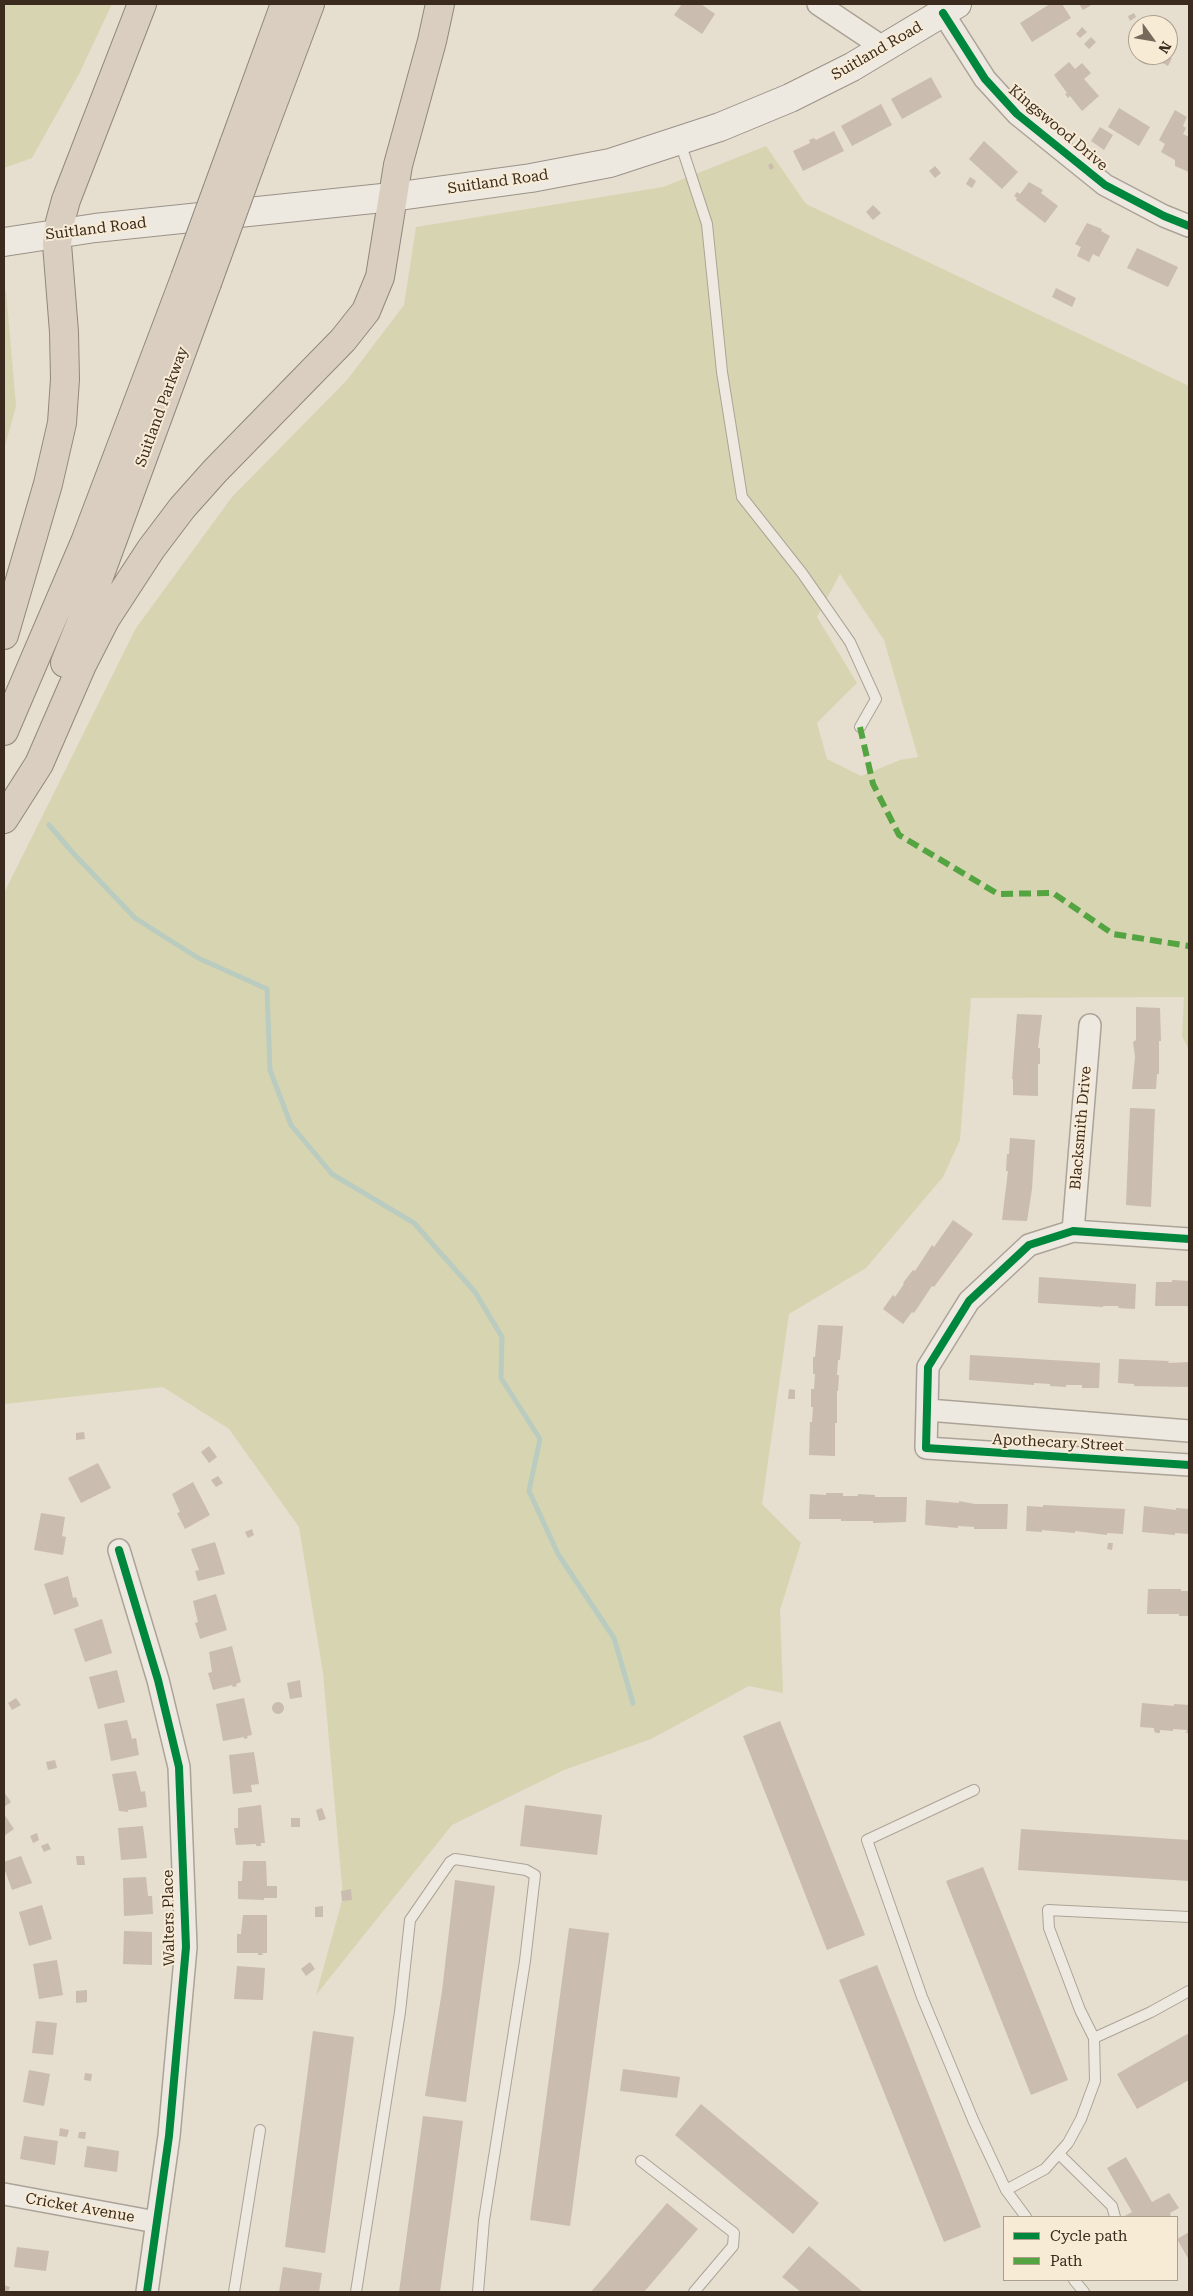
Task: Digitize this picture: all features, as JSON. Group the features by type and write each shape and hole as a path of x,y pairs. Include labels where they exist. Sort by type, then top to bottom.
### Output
{"highway":[{"path":"4,635 50,477 62,423 65,357 58,234 66,200 142,4"},
{"name":"Suitland Parkway","path":"245,147 285,4"},
{"name":"Suitland Parkway","path":"4,807 93,594 196,281 245,147 310,4"},
{"path":"4,819 39,764 82,665 106,618 151,549 182,508 215,471 343,340 366,311 377,289 383,265 392,197 404,139 428,59 440,4"},
{"name":"Suitland Parkway","path":"4,732 196,281"}],"main road":[{"name":"Suitland Road","path":"4,242 95,228 392,197 576,170 610,163 680,142 790,98 852,67 950,8"}],"street":[{"path":"818,4 884,48"},
{"name":"Kingswood Drive","path":"950,8 985,79 1017,114 1104,185 1164,216 1189,226"},
{"name":"Blacksmith Drive","path":"1073,1231 1090,1026"},
{"path":"928,1410 928,1367 969,1302 1029,1245 1073,1231 1189,1239"},
{"name":"Apothecary Street","path":"1189,1431 928,1410 926,1448 1189,1465"},
{"name":"Walters Place","path":"119,1550 158,1680 179,1767 186,1947 169,2136 147,2292"},
{"name":"Cricket Avenue","path":"4,2194 156,2222"}],"lane":[{"path":"680,142 708,224 722,372 742,497 802,573 850,642 876,699 860,726"},
{"path":"974,1790 867,1840 922,1997 974,2122 1006,2190 1025,2216"},
{"path":"356,2292 399,2022 410,1920 450,1862 455,1859 526,1870 535,1875 525,1961 484,2220 478,2292"},
{"path":"1006,2190 1045,2169 1059,2154 1081,2119 1095,2081 1094,2038 1080,2010 1049,1928 1048,1910 1189,1917"},
{"path":"1094,2038 1151,2012 1189,1991"},
{"path":"234,2292 260,2130"},
{"path":"1059,2154 1112,2206 1115,2216"},
{"path":"641,2161 734,2233 733,2246 694,2292"}],"shaded area":[{"path":"4,4 112,4 79,74 32,158 4,168"},
{"path":"766,146 806,204 1189,386 1189,1050 1182,1036 1184,997 971,998 960,1140 943,1177 866,1268 789,1314 762,1504 801,1543 780,1610 783,1693 749,1686 651,1739 564,1770 452,1825 316,1995 343,1897 323,1673 299,1527 229,1429 163,1387 4,1404 4,893 136,628 232,497 347,380 404,305 416,227 663,187","holes":["840,574 884,640 918,757 900,760 861,776 827,759 817,723 857,683 817,617"]},
{"path":"4,291 6,291 16,406 4,450"}],"building":[{"path":"682,4 701,4 715,14 702,34 674,15"},
{"path":"1050,4 1062,4 1071,18 1032,42 1020,23"},
{"path":"1079,4 1093,4 1083,10"},
{"path":"1082,27 1087,32 1080,38 1076,34"},
{"path":"1091,37 1096,42 1089,49 1084,44"},
{"path":"1069,62 1075,69 1082,63 1091,73 1084,79 1099,96 1082,111 1070,96 1068,98 1065,94 1067,93 1054,75"},
{"path":"931,77 942,97 902,119 891,99"},
{"path":"881,104 892,125 852,146 841,126"},
{"path":"1119,108 1150,127 1139,146 1108,127"},
{"path":"1175,110 1187,117 1183,126 1186,128 1183,134 1189,137 1189,172 1175,166 1175,160 1161,152 1165,144 1159,140"},
{"path":"1100,127 1113,135 1104,150 1091,141"},
{"path":"834,131 844,151 803,171 793,151 810,143 809,140 814,138 816,140"},
{"path":"984,141 1018,172 1002,189 969,159"},
{"path":"772,163 774,168 770,170 768,165"},
{"path":"935,166 941,173 935,178 929,171"},
{"path":"970,177 976,181 972,188 966,184"},
{"path":"1029,182 1043,190 1041,193 1058,206 1045,223 1016,200 1017,198 1014,196 1017,192 1020,194"},
{"path":"873,205 881,213 873,220 866,212"},
{"path":"1087,223 1102,229 1101,231 1110,236 1099,257 1093,254 1089,262 1077,256 1081,247 1075,244"},
{"path":"1137,248 1178,267 1168,287 1127,268"},
{"path":"1056,288 1076,298 1072,307 1052,297"},
{"path":"1136,1007 1160,1008 1161,1041 1159,1041 1159,1074 1157,1074 1156,1089 1132,1089 1135,1057 1133,1042 1136,1040"},
{"path":"1017,1014 1042,1015 1038,1048 1040,1048 1040,1064 1038,1064 1038,1096 1013,1095 1012,1079"},
{"path":"1130,1108 1155,1109 1151,1207 1126,1205"},
{"path":"1010,1138 1035,1140 1032,1189 1027,1221 1002,1220"},
{"path":"953,1220 973,1234 934,1287 932,1286 914,1313 912,1312 903,1324 883,1309 893,1295 895,1297 903,1283 913,1270 915,1271 932,1245 934,1247"},
{"path":"1039,1277 1136,1284 1135,1309 1118,1308 1119,1306 1103,1307 1038,1303"},
{"path":"1172,1280 1189,1281 1189,1308 1187,1306 1155,1306 1156,1282 1172,1282"},
{"path":"818,1325 843,1326 837,1375 839,1375 837,1423 835,1423 835,1456 809,1455 810,1422 812,1422 813,1407 811,1407 811,1389 814,1389 815,1374 813,1374 813,1357 815,1357"},
{"path":"970,1355 1100,1363 1099,1388 1082,1388 1082,1385 1066,1385 1066,1387 1050,1386 1050,1384 1034,1383 1034,1385 969,1380"},
{"path":"1119,1359 1169,1361 1168,1363 1189,1362 1189,1387 1134,1386 1134,1384 1118,1383"},
{"path":"789,1389 795,1390 795,1399 788,1399"},
{"path":"84,1432 85,1439 76,1440 76,1433"},
{"path":"209,1446 217,1457 209,1463 201,1452"},
{"path":"98,1463 111,1488 81,1503 68,1478"},
{"path":"218,1476 223,1483 216,1487 211,1480"},
{"path":"193,1482 210,1515 185,1529 177,1513 180,1512 172,1494"},
{"path":"826,1493 843,1493 843,1496 858,1496 858,1494 875,1495 875,1497 907,1497 906,1522 873,1523 873,1521 841,1521 841,1519 809,1519 810,1494 826,1495"},
{"path":"926,1500 959,1503 959,1501 975,1504 1008,1504 1007,1529 974,1529 974,1527 958,1526 958,1528 925,1525"},
{"path":"1043,1505 1125,1509 1123,1534 1107,1533 1107,1535 1075,1531 1075,1533 1042,1530 1042,1532 1026,1531 1027,1506 1043,1507"},
{"path":"1144,1506 1176,1510 1176,1508 1189,1509 1189,1534 1175,1533 1175,1535 1142,1532"},
{"path":"41,1513 65,1517 62,1536 66,1537 63,1555 34,1550"},
{"path":"252,1529 254,1535 248,1538 245,1532"},
{"path":"215,1542 225,1574 198,1581 195,1571 199,1570 191,1549"},
{"path":"1108,1543 1113,1543 1112,1550 1107,1549"},
{"path":"68,1576 73,1598 76,1597 79,1606 54,1615 44,1584"},
{"path":"1148,1589 1181,1589 1181,1591 1189,1591 1189,1616 1179,1616 1179,1614 1147,1614"},
{"path":"216,1594 227,1630 200,1639 195,1623 198,1622 193,1601"},
{"path":"102,1619 112,1653 85,1662 74,1629"},
{"path":"232,1646 241,1682 236,1684 237,1686 233,1687 232,1685 213,1690 208,1673 212,1672 209,1652"},
{"path":"117,1670 125,1702 98,1709 89,1677"},
{"path":"300,1680 302,1697 290,1699 287,1683"},
{"path":"16,1698 21,1705 12,1710 8,1703"},
{"path":"244,1698 252,1735 244,1739 244,1737 223,1741 216,1704"},
{"path":"276,1702 280,1702 284,1708 280,1714 276,1714 272,1710 272,1706"},
{"path":"1142,1703 1174,1706 1174,1704 1189,1705 1189,1733 1186,1733 1187,1730 1173,1729 1173,1731 1160,1730 1160,1733 1156,1733 1154,1728 1140,1727"},
{"path":"127,1720 132,1739 136,1738 139,1755 111,1761 104,1724"},
{"path":"780,1721 865,1935 827,1950 743,1736"},
{"path":"254,1752 259,1784 251,1785 252,1792 233,1794 229,1755"},
{"path":"55,1760 57,1768 48,1770 46,1762"},
{"path":"136,1771 141,1792 145,1791 147,1807 128,1810 128,1812 119,1811 112,1774"},
{"path":"4,1792 11,1802 4,1807"},
{"path":"261,1805 265,1843 261,1843 261,1846 256,1846 256,1844 236,1845 234,1828 238,1828 238,1808"},
{"path":"525,1805 602,1815 597,1855 520,1846"},
{"path":"322,1808 326,1819 319,1821 316,1810"},
{"path":"4,1814 14,1829 4,1836"},
{"path":"291,1818 300,1818 300,1827 291,1827"},
{"path":"143,1826 147,1858 121,1860 118,1828"},
{"path":"1021,1829 1189,1840 1189,1881 1018,1870"},
{"path":"37,1833 39,1840 33,1843 30,1836"},
{"path":"48,1843 51,1849 44,1852 41,1846"},
{"path":"21,1856 32,1883 12,1890 4,1868 4,1862"},
{"path":"76,1856 84,1856 85,1865 77,1865"},
{"path":"243,1861 266,1861 267,1886 277,1886 277,1898 264,1898 264,1900 238,1899 238,1881 242,1881"},
{"path":"983,1867 1068,2080 1031,2095 946,1881"},
{"path":"146,1877 148,1896 152,1896 153,1914 124,1916 123,1878"},
{"path":"455,1880 495,1886 466,2102 425,2096 442,1991"},
{"path":"351,1889 352,1900 342,1901 341,1891"},
{"path":"42,1905 52,1939 29,1946 19,1912"},
{"path":"323,1906 323,1917 315,1917 315,1907"},
{"path":"243,1915 267,1915 267,1953 258,1955 258,1953 237,1953 237,1934 241,1934"},
{"path":"569,1928 609,1933 570,2226 530,2220"},
{"path":"124,1931 152,1932 152,1965 123,1964"},
{"path":"57,1960 63,1995 39,1999 33,1964"},
{"path":"310,1962 315,1969 306,1976 301,1969"},
{"path":"877,1965 981,2227 944,2242 839,1980"},
{"path":"237,1966 265,1968 263,2000 234,1999"},
{"path":"87,1990 87,2002 76,2003 76,1991"},
{"path":"36,2021 57,2023 53,2055 32,2053"},
{"path":"313,2031 354,2037 325,2253 285,2247"},
{"path":"1189,2033 1189,2080 1137,2109 1117,2074"},
{"path":"623,2069 680,2077 677,2098 620,2091"},
{"path":"29,2070 50,2074 44,2106 23,2102"},
{"path":"85,2073 92,2074 91,2081 84,2080"},
{"path":"701,2104 819,2203 793,2234 675,2135"},
{"path":"423,2116 463,2121 440,2292 399,2292"},
{"path":"60,2128 69,2130 67,2137 59,2136"},
{"path":"79,2132 86,2132 85,2139 78,2138"},
{"path":"24,2136 58,2141 55,2165 20,2159"},
{"path":"87,2146 119,2151 117,2172 84,2167"},
{"path":"1126,2157 1152,2202 1169,2193 1179,2208 1170,2213 1170,2216 1125,2216 1132,2212 1107,2168"},
{"path":"667,2203 698,2229 644,2292 591,2292"},
{"path":"1189,2232 1189,2260 1178,2241 1178,2238"},
{"path":"809,2246 863,2292 801,2292 782,2277"},
{"path":"17,2247 49,2251 46,2271 14,2267"},
{"path":"283,2267 322,2273 319,2292 279,2292"},
{"path":"4,2285 10,2287 8,2292 4,2292"}],"waterway":[{"path":"49,825 135,918 198,958 267,989 270,1070 291,1125 332,1174 414,1223 475,1292 502,1337 501,1378 540,1439 529,1491 558,1554 614,1638 633,1703"}],"marked path":[{"path":"860,727 873,784 899,835 998,894 1053,893 1113,934 1189,946"}],"cycle path":[{"path":"943,13 985,79 1017,114 1105,185 1164,216 1189,226"},
{"path":"1189,1239 1073,1231 1029,1245 969,1301 928,1367 926,1448 1189,1465"},
{"path":"119,1550 158,1680 179,1767 186,1947 169,2136 147,2292"}]}
